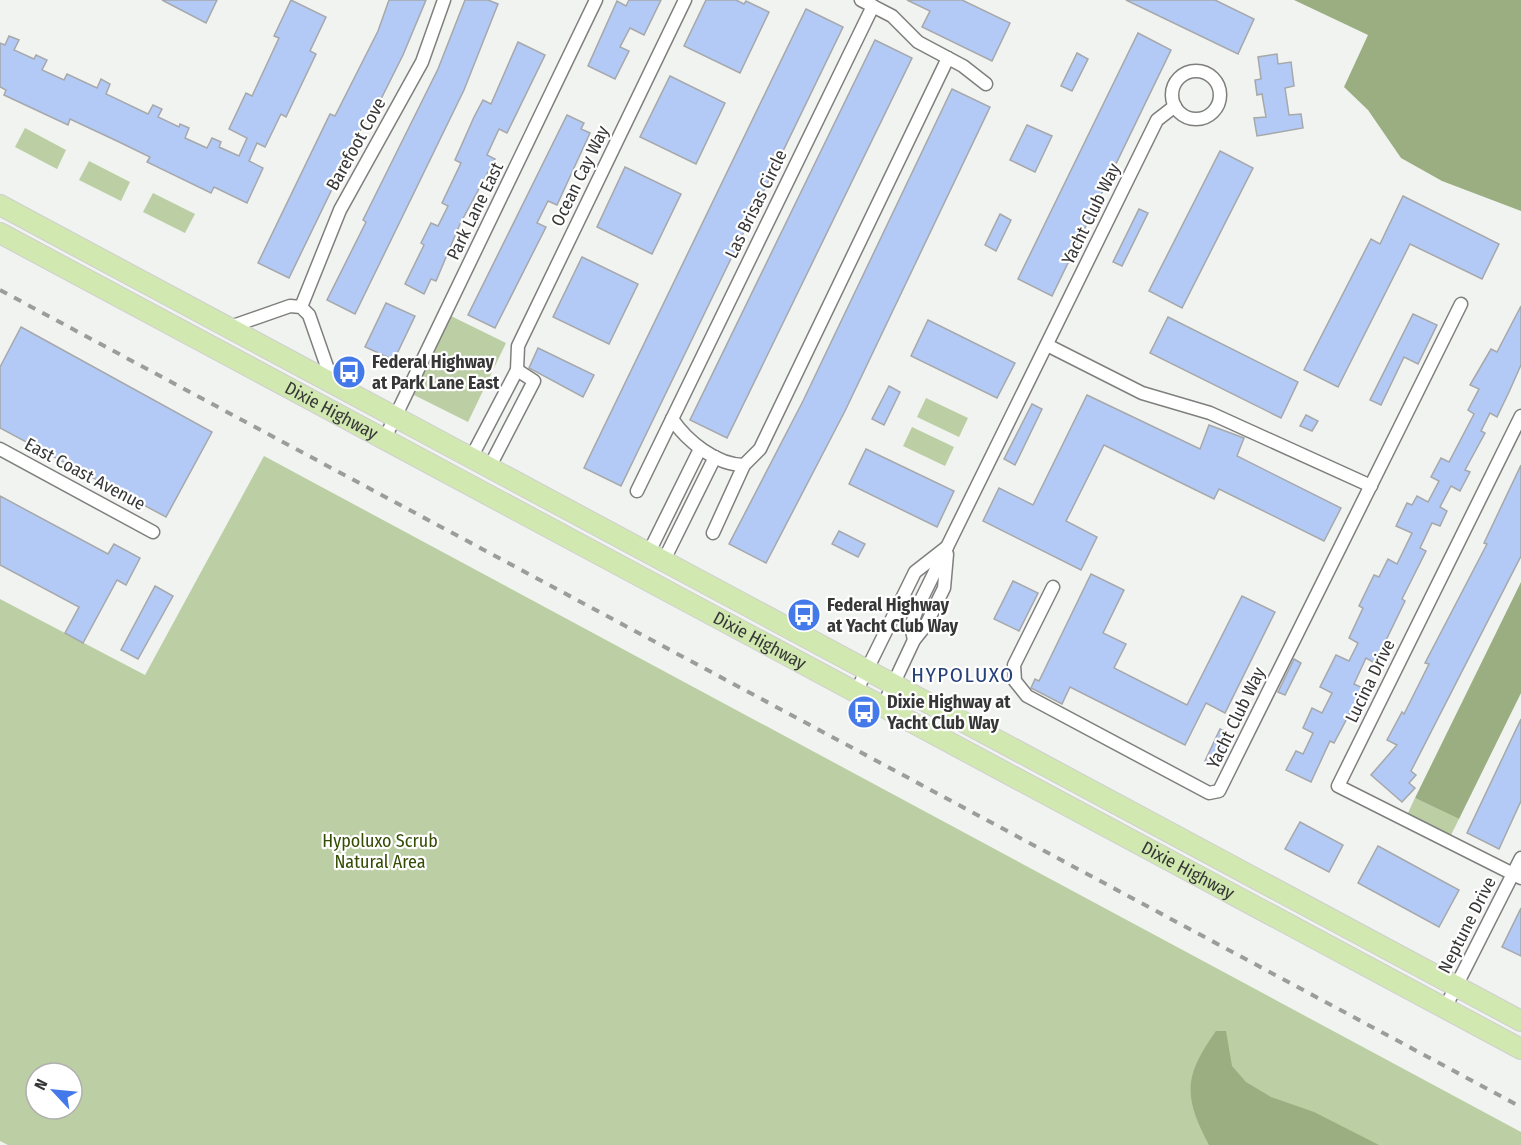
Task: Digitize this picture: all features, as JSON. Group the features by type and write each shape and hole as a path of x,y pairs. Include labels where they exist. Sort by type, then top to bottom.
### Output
{"main road":[{"name":"Dixie Highway","path":"0,206 472,456 1521,1021"},
{"name":"Dixie Highway","path":"0,233 1521,1049"}],"street":[{"name":"Barefoot Cove","path":"301,307 340,210 422,62 444,0"},
{"name":"Park Lane East","path":"385,438 596,0"},
{"name":"Ocean Cay Way","path":"472,456 517,370 518,346 685,0"},
{"path":"861,0 892,16 918,42 963,66 986,84"},
{"name":"Las Brisas Circle","path":"638,491 873,6"},
{"path":"713,533 744,465 760,449 948,58"},
{"name":"Yacht Club Way","path":"914,640 911,626 919,604 1156,120 1174,106"},
{"name":"Yacht Club Way","path":"1053,587 1014,665 1015,681 1027,696 1209,793 1219,791 1461,304"},
{"path":"230,327 290,306 301,307 309,315 332,381"},
{"path":"1047,345 1142,393 1210,413 1371,486"},
{"path":"490,466 534,381 517,370"},
{"name":"Lucina Drive","path":"1517,876 1338,786 1521,416"},
{"path":"672,419 700,449 734,465 744,465"},
{"name":"East Coast Avenue","path":"0,449 153,532"},
{"path":"657,556 700,449"},
{"path":"657,556 715,457"},
{"name":"Yacht Club Way","path":"856,692 915,572 932,556 948,547"},
{"name":"Yacht Club Way","path":"883,706 914,640 944,588 948,547"},
{"path":"904,594 932,612"},
{"name":"Neptune Drive","path":"1445,1008 1517,876 1521,858"}],"green space":[{"path":"25,128 66,150 57,169 15,147"},
{"path":"89,161 130,182 121,201 79,180"},
{"path":"153,193 195,214 185,233 143,212"},
{"path":"451,316 506,343 468,422 414,395"},
{"path":"926,398 968,418 959,437 917,417"},
{"path":"912,427 954,447 945,466 903,446"},
{"name":"Hypoluxo Scrub Natural Area","path":"264,456 1521,1132 1521,1145 8,1145 0,1141 0,599 145,675"},
{"path":"1415,798 1459,819 1450,837 1407,815"}],"shaded area":[{"path":"1294,0 1521,0 1521,211 1442,181 1401,158 1368,110 1344,87 1368,35"},
{"path":"1521,582 1521,693 1459,819 1415,798"},
{"path":"1216,1031 1226,1031 1232,1066 1246,1082 1271,1097 1314,1112 1379,1145 1209,1145 1195,1113 1191,1099 1191,1086 1198,1061"}],"building":[{"path":"162,0 217,0 206,23"},
{"path":"291,0 326,17 310,51 316,54 286,117 281,114 265,147 257,143 249,161 263,168 247,203 214,187 211,193 147,162 150,157 117,141 70,119 68,125 4,95 6,90 0,87 0,43 5,45 9,36 19,40 14,50 34,59 36,55 47,60 42,70 64,80 67,74 97,88 101,79 110,84 106,94 148,114 153,105 162,109 158,117 179,127 180,124 189,128 185,138 207,148 212,138 221,142 219,147 239,156 247,138 229,129 246,93 252,96 279,38 274,36"},
{"path":"389,0 426,0 403,55 369,123 365,121 289,278 258,263 330,114 335,116 378,31"},
{"path":"465,0 488,0 498,4 464,90 355,314 327,300 366,222 363,220 438,69"},
{"path":"629,0 661,0 644,35 630,28 620,47 629,51 615,79 588,66 617,1 626,6"},
{"path":"706,0 736,0 744,4 746,1 769,12 740,73 684,46"},
{"path":"907,0 962,0 1010,23 992,61 922,27 930,11"},
{"path":"1126,0 1215,0 1254,19 1238,54"},
{"path":"806,9 843,27 621,486 584,468"},
{"path":"1138,33 1171,50 1052,296 1018,279"},
{"path":"875,40 912,58 727,438 690,420"},
{"path":"518,42 545,55 507,133 499,129 487,155 495,159 460,224 436,281 431,279 424,294 405,284 424,245 421,243 431,223 438,226 448,206 442,203 461,163 455,160 474,117 483,100 491,104"},
{"path":"1077,53 1088,59 1072,91 1061,86"},
{"path":"1277,54 1278,64 1291,62 1294,86 1285,88 1289,115 1301,114 1303,128 1257,136 1254,118 1266,117 1262,94 1257,95 1255,80 1261,79 1258,57"},
{"path":"670,76 725,103 696,164 640,137"},
{"path":"952,89 990,107 845,411 766,563 729,544 803,401"},
{"path":"567,115 584,123 581,129 590,133 557,205 548,201 537,223 546,227 495,328 468,315"},
{"path":"1027,125 1052,136 1035,172 1010,160"},
{"path":"1220,151 1253,168 1182,308 1149,291"},
{"path":"625,167 681,194 652,254 597,227"},
{"path":"1403,196 1499,244 1482,279 1410,244 1338,387 1304,370 1371,239 1380,244"},
{"path":"1139,209 1148,213 1122,266 1113,262"},
{"path":"1000,214 1011,220 996,251 985,245"},
{"path":"582,257 638,284 609,344 553,317"},
{"path":"386,303 415,316 394,360 365,347"},
{"path":"1521,306 1521,365 1497,417 1490,413 1481,431 1485,433 1465,470 1470,472 1460,491 1451,486 1440,507 1447,511 1440,526 1432,523 1420,548 1426,551 1402,599 1405,601 1375,663 1366,658 1354,684 1363,688 1334,743 1330,741 1311,782 1286,770 1296,751 1303,754 1313,733 1303,728 1312,708 1322,713 1332,693 1320,687 1336,655 1349,661 1358,643 1349,638 1363,608 1359,606 1374,575 1379,577 1388,559 1397,564 1412,533 1396,526 1407,503 1412,505 1417,496 1428,502 1439,481 1431,477 1441,458 1449,462 1474,414 1468,410 1479,389 1470,385 1491,349 1497,352"},
{"path":"1413,314 1437,325 1418,364 1404,357 1381,405 1370,400"},
{"path":"1168,317 1298,382 1281,418 1150,353"},
{"path":"928,320 1015,363 997,398 911,356"},
{"path":"21,327 212,432 166,517 0,428 0,367"},
{"path":"538,348 594,375 583,397 529,368"},
{"path":"889,386 900,392 884,425 872,419"},
{"path":"1087,395 1200,449 1209,425 1244,438 1237,456 1341,508 1324,541 1219,489 1214,499 1104,445 1066,521 1097,537 1081,570 983,521 999,488 1033,505"},
{"path":"1032,404 1042,409 1015,465 1004,459"},
{"path":"1306,415 1318,421 1312,431 1300,426"},
{"path":"866,449 954,491 937,527 849,484"},
{"path":"1521,465 1521,556 1411,771 1416,775 1409,783 1415,788 1402,802 1371,775 1397,745 1387,740 1402,712 1404,714 1429,664 1425,663 1487,544 1484,543"},
{"path":"0,496 108,554 114,544 140,558 126,585 117,580 83,643 65,633 79,607 0,565"},
{"path":"839,531 865,544 858,557 832,544"},
{"path":"1091,574 1124,590 1103,633 1126,644 1114,668 1187,705 1242,596 1275,612 1225,713 1206,703 1185,745 1070,687 1062,704 1031,688 1035,679 1039,681"},
{"path":"1013,581 1038,593 1019,631 994,619"},
{"path":"155,586 173,596 138,659 121,650"},
{"path":"1294,659 1301,663 1285,695 1278,692"},
{"path":"1521,719 1521,801 1499,849 1467,833"},
{"path":"1220,729 1233,735 1217,767 1205,761"},
{"path":"1300,822 1343,845 1329,872 1285,849"},
{"path":"1378,846 1459,890 1439,927 1358,883"},
{"path":"1521,908 1521,956 1502,947"}],"railway":[{"path":"0,290 1521,1107"}],"place":[{"name":"Federal Highway at Park Lane East","path":"349,372"},
{"name":"Federal Highway at Yacht Club Way","path":"804,615"},
{"name":"Dixie Highway at Yacht Club Way","path":"864,712"}],"district":[{"name":"HYPOLUXO","path":"963,675"}]}
